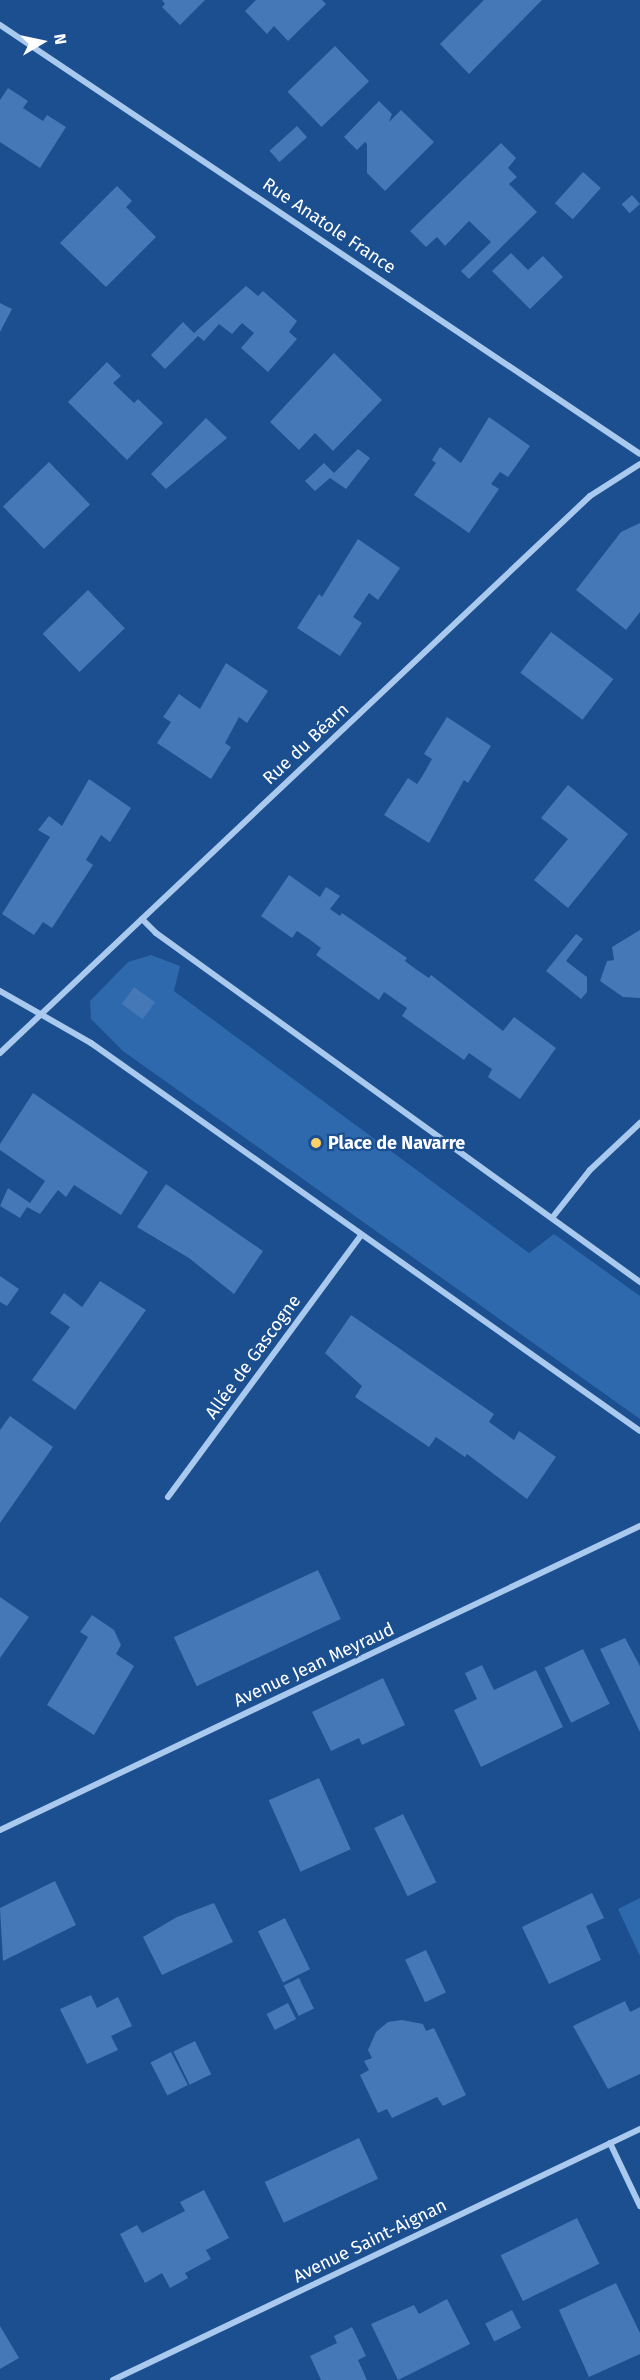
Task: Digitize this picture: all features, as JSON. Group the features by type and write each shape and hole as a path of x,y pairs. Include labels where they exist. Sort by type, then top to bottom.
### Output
{"street":[{"name":"Rue Anatole France","path":"0,25 640,454"},
{"name":"Rue du Béarn","path":"0,1053 590,496 640,464"},
{"path":"142,919 156,933 640,1282"},
{"path":"0,991 40,1016 92,1043 640,1431"},
{"path":"552,1218 590,1170 640,1123"},
{"name":"Allée de Gascogne","path":"168,1497 361,1235"},
{"name":"Avenue Jean Meyraud","path":"0,1830 640,1526"},
{"name":"Avenue Saint-Aignan","path":"114,2380 640,2129"},
{"path":"610,2143 640,2206"}],"shaded area":[{"name":"Place de Navarre","path":"151,955 180,966 174,991 529,1253 554,1234 640,1296 640,1419 123,1051 91,1019 90,1001 128,962"},
{"path":"640,1898 640,1956 618,1909"}],"building":[{"path":"162,0 205,0 180,25 162,7 165,4"},
{"path":"256,0 322,0 326,4 288,41 274,26 267,34 245,11"},
{"path":"484,0 542,0 469,74 440,44"},
{"path":"335,46 369,81 322,127 288,92"},
{"path":"8,88 28,101 23,108 43,121 47,115 66,127 40,168 0,142 0,100"},
{"path":"379,101 392,114 389,122 401,110 434,142 385,191 367,173 367,144 365,142 357,150 344,137"},
{"path":"297,126 307,137 280,162 270,151"},
{"path":"501,143 516,158 508,168 517,177 509,184 537,212 469,279 461,271 491,242 469,221 445,246 437,237 426,247 410,231"},
{"path":"583,172 601,188 573,219 555,203"},
{"path":"117,186 132,201 126,207 156,237 106,287 60,243"},
{"path":"632,195 640,204 630,213 622,204"},
{"path":"511,253 528,270 543,256 563,277 530,309 492,271"},
{"path":"246,286 258,296 263,291 297,321 289,332 297,339 268,372 241,348 254,333 242,323 232,334 219,324 204,341 198,336 165,369 151,355 183,322 194,333"},
{"path":"0,303 12,309 0,332"},
{"path":"334,353 382,400 333,451 315,433 299,450 270,422"},
{"path":"107,362 121,376 113,383 134,403 138,399 163,423 127,460 68,402"},
{"path":"489,417 530,446 508,477 500,472 491,484 499,489 469,533 414,495 436,463 432,460 440,447 461,463"},
{"path":"206,418 227,438 166,489 151,474"},
{"path":"358,449 370,458 346,489 330,478 315,491 305,481 324,463 334,473"},
{"path":"49,462 90,504 44,549 3,506"},
{"path":"640,523 640,612 626,630 576,590 621,532"},
{"path":"358,539 400,568 378,600 369,593 353,617 362,623 340,656 297,628 319,594 322,597"},
{"path":"88,590 125,628 79,672 43,634"},
{"path":"551,632 613,679 583,720 520,673"},
{"path":"226,663 268,691 247,723 239,717 225,743 231,747 211,779 157,743 171,722 163,717 179,694 200,709"},
{"path":"447,717 491,746 468,783 464,780 429,843 384,815 408,778 417,784 423,775 432,759 424,754"},
{"path":"89,779 131,808 110,842 101,835 86,860 93,865 52,928 43,922 34,935 2,914 50,837 38,830 49,816 62,826"},
{"path":"568,785 628,834 568,908 534,880 568,839 541,818"},
{"path":"289,875 320,897 326,887 340,896 330,909 340,916 342,913 407,958 405,961 429,978 431,975 503,1031 514,1017 556,1048 520,1099 488,1077 492,1069 469,1053 464,1060 402,1016 407,1008 384,992 379,1000 316,955 321,948 309,939 297,931 292,938 261,916"},
{"path":"640,930 640,998 623,997 600,981 607,961 614,960 612,947"},
{"path":"576,934 583,939 566,961 587,977 587,992 581,999 546,971"},
{"path":"134,987 155,1002 143,1019 122,1004"},
{"path":"33,1093 148,1172 121,1215 74,1185 66,1197 58,1190 40,1214 27,1207 20,1218 0,1206 8,1188 30,1203 45,1181 0,1150 0,1144"},
{"path":"166,1184 263,1251 234,1294 189,1258 137,1227"},
{"path":"0,1276 19,1289 7,1306 0,1302"},
{"path":"100,1281 146,1310 75,1410 32,1380 70,1327 50,1313 64,1293 82,1307"},
{"path":"351,1315 494,1414 489,1422 514,1440 519,1431 556,1457 527,1499 467,1454 465,1457 436,1437 429,1447 355,1397 362,1386 325,1353"},
{"path":"10,1416 53,1447 0,1523 0,1430"},
{"path":"318,1570 341,1619 197,1686 174,1637"},
{"path":"0,1597 29,1617 0,1658"},
{"path":"92,1615 114,1630 121,1645 116,1654 134,1666 94,1735 47,1705 88,1637 80,1632"},
{"path":"625,1638 640,1666 640,1732 600,1649"},
{"path":"583,1649 610,1704 571,1723 544,1668"},
{"path":"482,1665 494,1690 536,1670 563,1727 481,1767 454,1710 477,1699 465,1673"},
{"path":"383,1678 405,1725 362,1745 359,1738 331,1751 312,1712"},
{"path":"319,1778 351,1849 300,1872 269,1800"},
{"path":"403,1814 436,1882 408,1896 374,1828"},
{"path":"55,1881 76,1925 3,1961 0,1908"},
{"path":"592,1893 604,1918 586,1926 601,1960 549,1984 522,1927"},
{"path":"214,1903 233,1942 162,1975 143,1937 177,1917"},
{"path":"285,1918 310,1969 283,1982 258,1931"},
{"path":"426,1950 446,1993 425,2002 405,1960"},
{"path":"299,1978 314,2009 299,2016 284,1985"},
{"path":"91,1995 97,2008 118,1997 132,2026 111,2036 118,2050 87,2064 60,2009"},
{"path":"625,2001 630,2012 640,2007 640,2074 608,2089 573,2026"},
{"path":"288,2003 296,2019 275,2030 267,2014"},
{"path":"402,2020 423,2024 426,2031 434,2028 466,2095 443,2106 437,2097 392,2118 387,2109 378,2113 360,2075 369,2070 364,2061 372,2058 368,2050 376,2032 388,2022"},
{"path":"195,2041 211,2074 190,2085 173,2052"},
{"path":"171,2052 188,2085 167,2095 151,2062"},
{"path":"359,2138 378,2179 284,2223 265,2182"},
{"path":"204,2190 229,2238 206,2250 211,2259 185,2273 188,2278 170,2288 162,2273 145,2283 120,2234 137,2225 142,2233 185,2211 180,2202"},
{"path":"577,2218 599,2264 523,2301 501,2255"},
{"path":"616,2283 640,2333 640,2354 589,2377 559,2310"},
{"path":"447,2299 470,2344 398,2380 371,2324 414,2305 419,2314"},
{"path":"512,2310 521,2328 494,2341 485,2324"},
{"path":"0,2326 19,2358 0,2369"},
{"path":"352,2327 366,2356 358,2360 367,2380 321,2380 310,2356 337,2343 334,2336"}],"place":[{"name":"Place de Navarre","path":"316,1143"}]}
